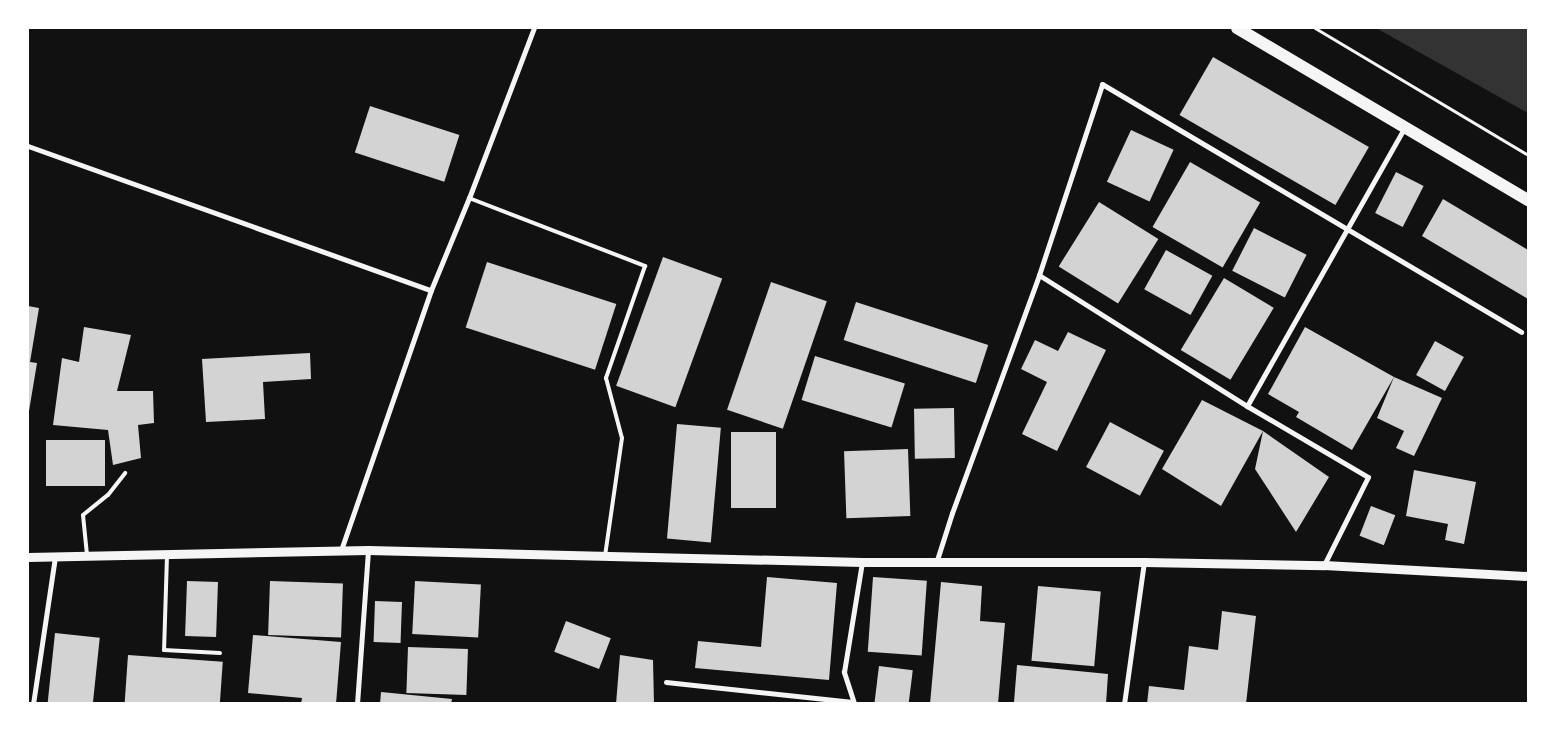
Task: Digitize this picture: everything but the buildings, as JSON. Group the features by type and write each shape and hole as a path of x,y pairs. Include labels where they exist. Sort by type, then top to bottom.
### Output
{"main road":[{"path":"1237,28 1528,200"}],"street":[{"path":"341,550 431,290 469,198 534,28"},
{"path":"937,560 952,513 1038,275 1102,84 1522,332"},
{"path":"1247,406 1405,126"},
{"path":"28,146 431,290"},
{"path":"1038,275 1247,406 1368,477 1324,565"},
{"path":"357,704 368,550"},
{"path":"28,557 368,550 862,562 937,560 1324,565 1528,576"},
{"path":"33,704 55,556"},
{"path":"666,682 854,703 844,672 862,562"},
{"path":"1124,704 1144,562"}],"lane":[{"path":"469,198 645,266 606,378 622,438 605,557"},
{"path":"87,555 83,515 108,495 125,473"},
{"path":"167,553 164,650 220,653"}],"path":[{"path":"1315,28 1528,155"}],"shaded area":[{"path":"1376,28 1528,28 1528,113"}]}
